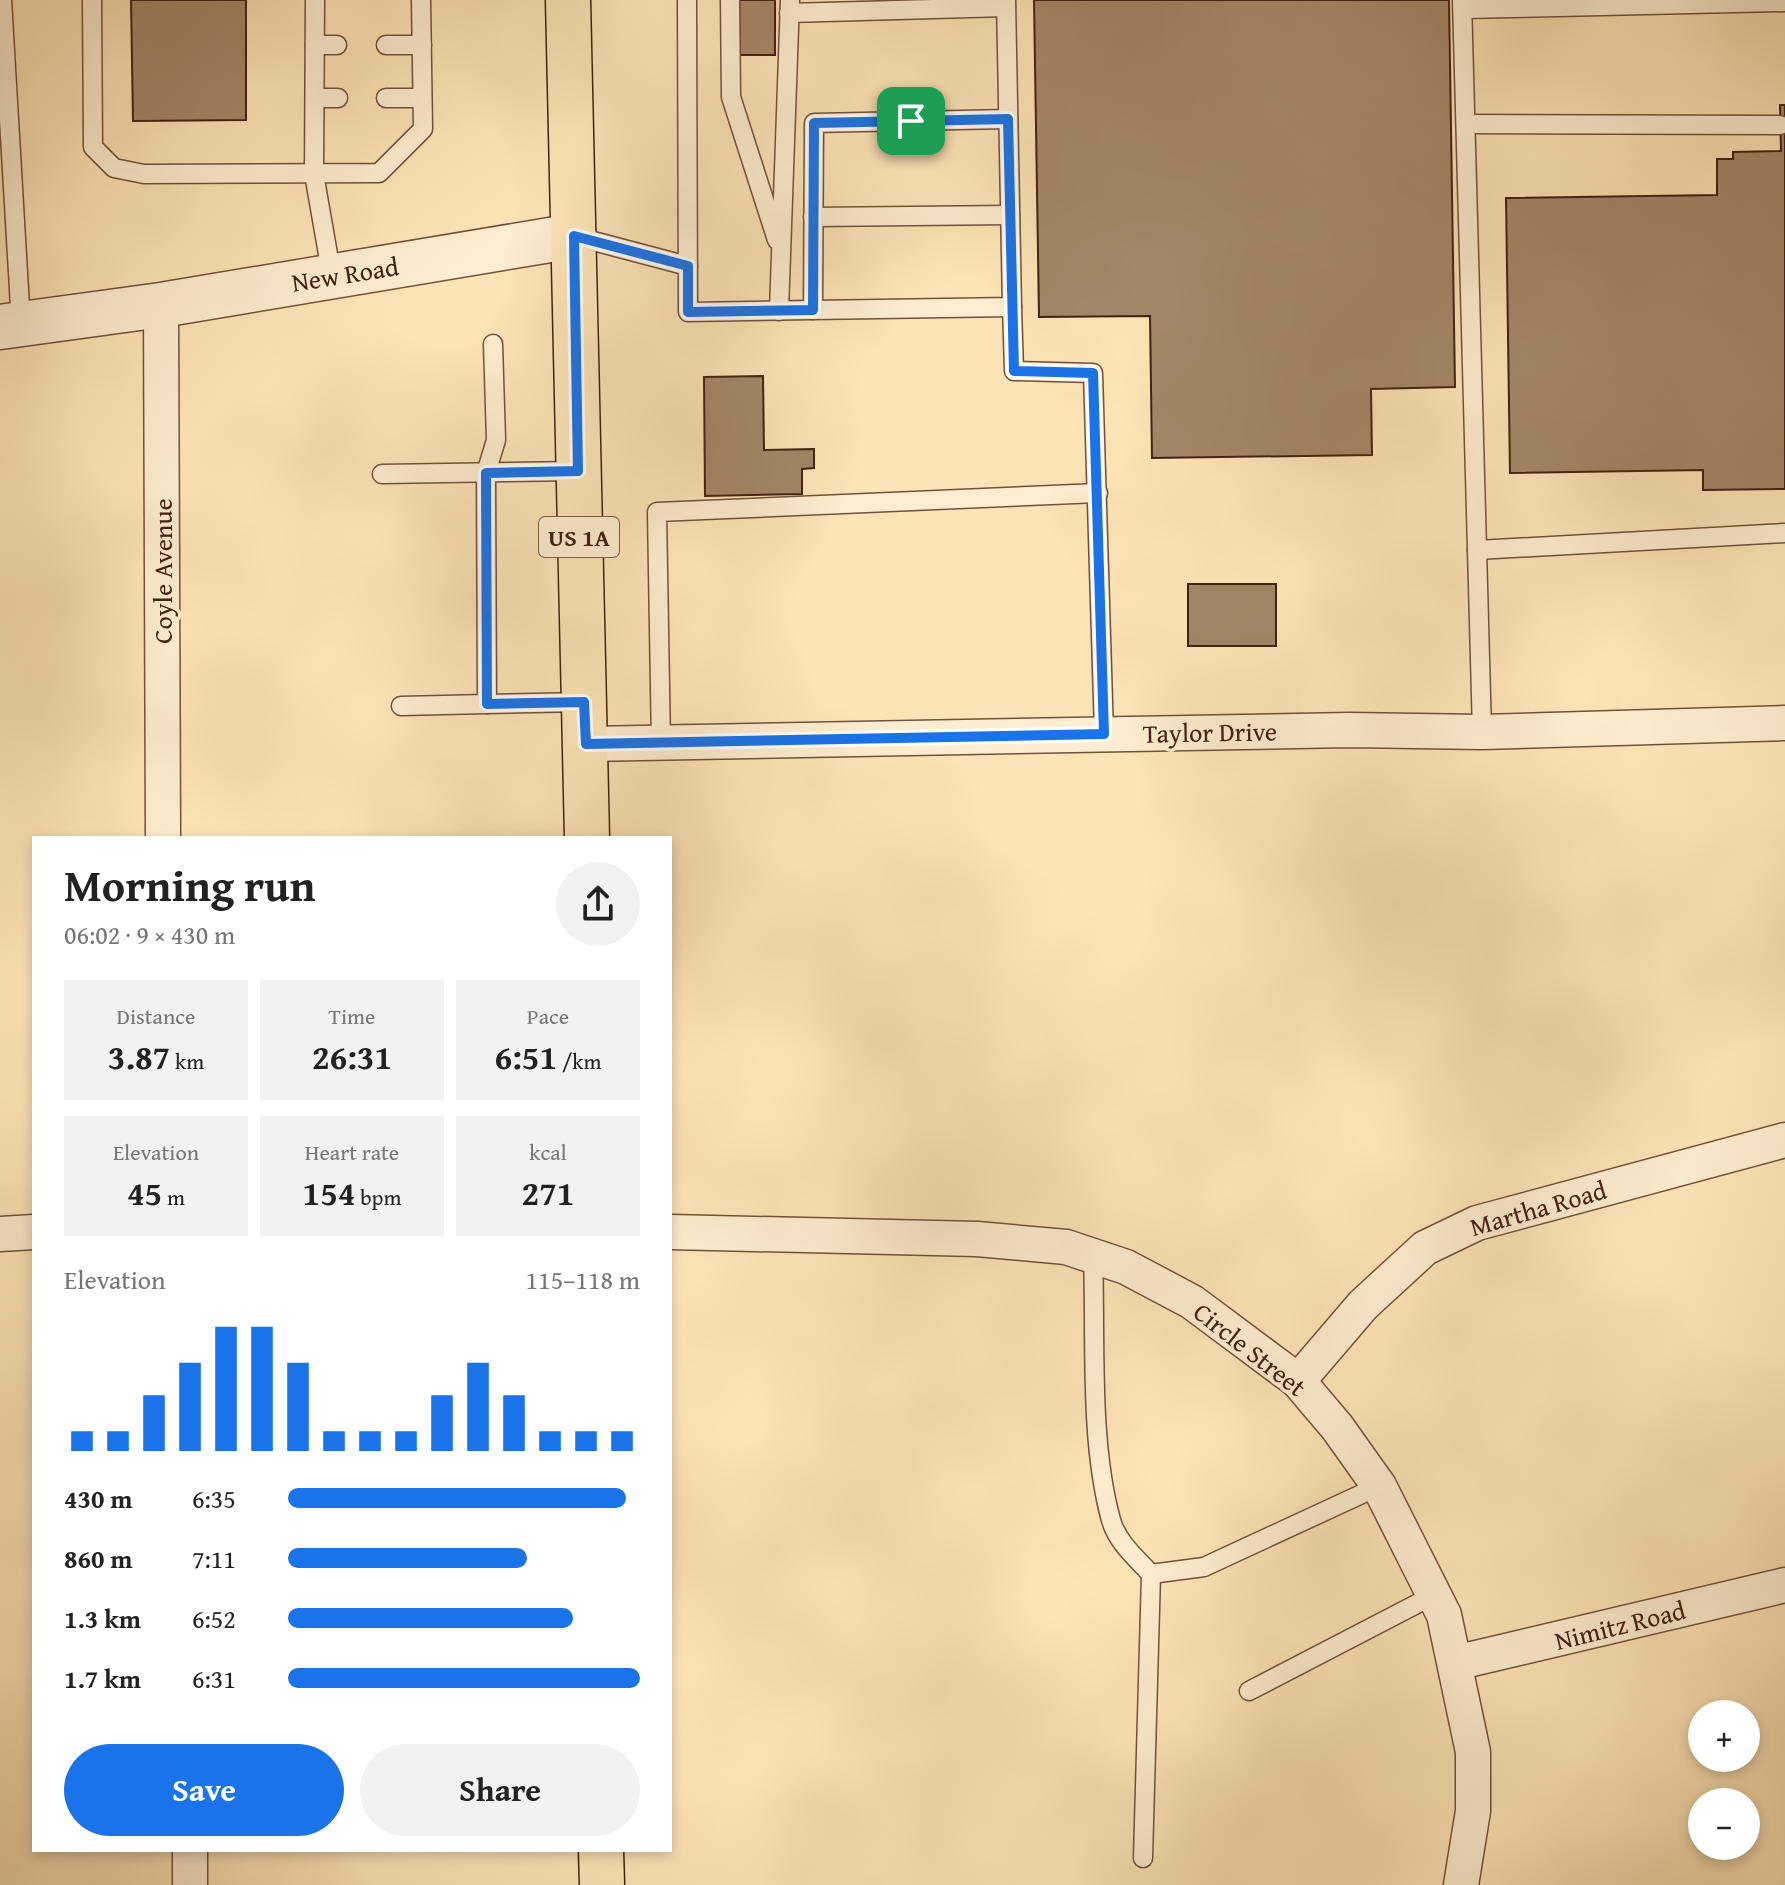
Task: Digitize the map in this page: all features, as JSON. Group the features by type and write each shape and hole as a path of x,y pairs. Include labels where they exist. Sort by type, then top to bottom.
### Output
{"main road":[{"name":"US 1A","path":"568,0 587,836"},
{"path":"601,1852 602,1885"}],"street":[{"name":"New Road","path":"11,326 161,305 574,236"},
{"name":"Coyle Avenue","path":"161,305 163,836"},
{"name":"Taylor Drive","path":"586,744 661,746 1104,734 1482,732 1785,723"},
{"name":"Martha Road","path":"1298,1381 1363,1305 1425,1248 1477,1223 1785,1140"},
{"path":"0,1234 32,1232"},
{"name":"Circle Street","path":"672,1232 977,1239 1066,1247 1126,1267 1192,1302 1298,1381 1337,1427 1379,1486 1444,1615 1473,1752 1473,1811 1461,1885"},
{"name":"Nimitz Road","path":"1455,1663 1785,1585"},
{"path":"190,1852 190,1885"}],"lane":[{"path":"2,0 11,326"},
{"path":"92,0 93,147 114,168 144,174 379,173 423,129 421,0"},
{"path":"315,0 314,174 332,277"},
{"path":"687,0 688,312 1012,307"},
{"path":"730,0 731,97 781,254"},
{"path":"1482,732 1462,4 1785,2"},
{"path":"779,311 790,6 1006,4 1014,371 1093,373 1104,734"},
{"path":"315,45 337,45"},
{"path":"386,45 422,45"},
{"path":"315,98 338,98"},
{"path":"386,98 422,98"},
{"path":"813,310 814,123 1008,119"},
{"path":"1466,124 1780,125"},
{"path":"813,217 1010,215"},
{"name":"New Road","path":"574,236 688,266"},
{"path":"487,704 486,473 496,440 493,344"},
{"path":"382,474 578,471"},
{"path":"661,746 657,512 1098,493"},
{"path":"1477,550 1785,533"},
{"path":"401,706 584,702"},
{"path":"1093,1256 1100,1442 1112,1523 1127,1549 1151,1574 1143,1858"},
{"path":"1151,1574 1204,1567 1379,1486"},
{"path":"1249,1691 1434,1595"}],"building":[{"path":"131,0 246,0 246,120 133,121"},
{"path":"739,0 775,0 775,55 740,55"},
{"path":"1034,0 1449,0 1455,387 1371,389 1372,455 1152,458 1150,316 1039,317"},
{"path":"1780,105 1785,105 1785,489 1703,490 1703,470 1510,473 1506,198 1717,195 1717,159 1733,159 1733,152 1781,151"},
{"path":"763,376 764,450 814,449 814,468 802,469 802,494 705,496 704,377"},
{"path":"1188,584 1276,584 1276,646 1188,646"}],"route":[{"path":"1008,119 1014,371 1093,373 1104,734 661,746 586,744 584,702 487,704 486,473 578,471 574,236 688,266 688,312 813,310 814,123 911,121 1008,119"}]}
